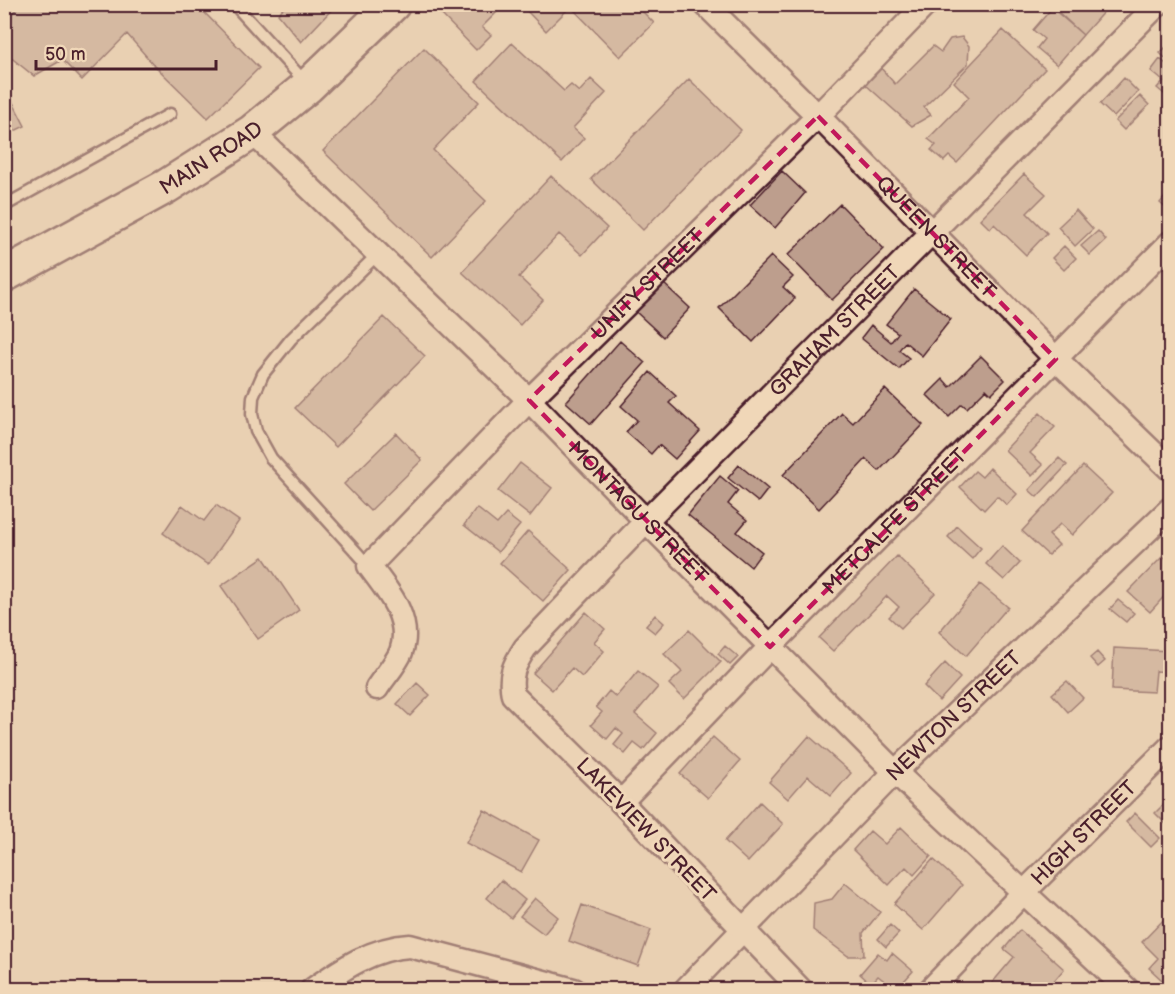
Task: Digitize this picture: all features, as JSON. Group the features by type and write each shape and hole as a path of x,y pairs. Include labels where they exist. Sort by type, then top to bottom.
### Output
{"highway":[{"name":"MAIN ROAD","path":"4,275 167,186 252,132 308,86 393,4"}],"street":[{"name":"QUEEN STREET","path":"705,4 933,232 1056,359 1170,469"},
{"name":"UNITY STREET","path":"369,566 529,400 818,116 926,4"},
{"name":"GRAHAM STREET","path":"516,662 525,648 646,521 1158,4"},
{"name":"MONTAGU STREET","path":"252,132 529,400 895,772 1128,990"},
{"name":"METCALFE STREET","path":"621,802 770,647 1170,243"},
{"name":"NEWTON STREET","path":"685,990 895,772 1170,509"},
{"path":"369,566 392,596 402,618 401,652 377,688"},
{"name":"LAKEVIEW STREET","path":"516,662 510,681 513,695 621,802 801,990"},
{"name":"HIGH STREET","path":"1023,892 1170,747"},
{"path":"930,990 1023,892"},
{"path":"312,990 346,966 392,947 410,946 574,990"}],"lane":[{"path":"234,4 308,86"},
{"path":"4,206 170,114"},
{"path":"369,566 271,458 256,431 252,414 253,397 263,374 291,339 378,254"}],"highlighted area":[{"path":"818,116 1056,359 770,647 529,400"}],"building":[{"path":"21,4 196,4 259,68 208,118 153,64 127,34 82,80 62,60 34,76 4,52 4,22"},
{"path":"287,4 337,4 301,42 278,14"},
{"path":"446,4 505,4 482,27 491,35 476,50 439,12"},
{"path":"532,4 584,4 576,12 570,7 546,31 526,10"},
{"path":"584,4 635,4 654,23 620,57 576,12"},
{"path":"1058,4 1101,4 1106,9 1083,35 1055,9"},
{"path":"1052,8 1083,35 1057,65 1037,48 1044,39 1033,30"},
{"path":"1003,30 1045,69 957,163 949,156 944,161 931,150 936,145 928,139 969,97 954,82"},
{"path":"962,37 969,46 968,64 924,107 931,115 912,126 866,85 880,67 895,84 933,46 941,52 950,39"},
{"path":"512,43 564,91 571,85 579,92 591,79 606,93 573,128 584,138 562,162 476,81"},
{"path":"1169,44 1170,46 1170,63 1160,53"},
{"path":"424,48 479,102 433,150 486,201 432,257 323,151"},
{"path":"1160,59 1170,67 1170,99 1157,88 1163,81 1151,71"},
{"path":"1124,78 1138,92 1114,117 1100,104"},
{"path":"689,79 741,130 643,230 591,179"},
{"path":"4,85 25,126 4,136"},
{"path":"1140,96 1149,105 1124,130 1115,121"},
{"path":"782,171 805,193 775,228 750,205"},
{"path":"1024,174 1046,194 1027,213 1047,233 1026,255 994,224 990,229 980,219"},
{"path":"551,176 607,228 582,255 559,234 519,277 543,300 520,325 462,272"},
{"path":"1170,191 1170,212 1160,203"},
{"path":"840,204 884,249 832,300 788,255"},
{"path":"1076,210 1093,229 1075,246 1058,227"},
{"path":"1098,231 1106,240 1090,255 1081,246"},
{"path":"1064,246 1076,258 1064,270 1052,258"},
{"path":"771,256 793,277 783,287 795,298 753,342 719,308"},
{"path":"663,283 690,308 663,337 636,312"},
{"path":"914,289 951,319 922,356 905,342 899,350 909,358 899,369 861,338 871,325 891,342 898,333 886,324"},
{"path":"384,317 425,356 336,447 295,408"},
{"path":"620,341 645,363 591,424 566,402"},
{"path":"981,356 1005,380 991,394 986,389 967,408 962,404 949,417 927,395 943,379 950,387"},
{"path":"650,372 676,396 669,403 700,431 675,459 659,445 651,454 626,432 637,420 621,406"},
{"path":"885,389 923,425 879,471 866,459 819,509 783,475 842,413 853,423"},
{"path":"1040,413 1055,427 1030,453 1043,465 1032,476 1005,450"},
{"path":"396,433 422,460 370,511 344,484"},
{"path":"1059,458 1067,465 1037,497 1029,490"},
{"path":"520,463 552,488 530,516 498,491"},
{"path":"739,465 768,489 758,502 728,478"},
{"path":"1083,466 1112,493 1072,535 1060,524 1049,535 1059,545 1048,555 1022,531"},
{"path":"990,468 1017,494 1007,505 997,496 984,510 960,487 975,471 982,477"},
{"path":"720,476 738,491 728,504 747,520 737,532 762,552 751,567 688,515"},
{"path":"182,505 204,521 216,505 239,521 208,565 163,533"},
{"path":"477,508 497,524 506,514 520,525 498,552 464,525"},
{"path":"957,526 981,548 972,559 948,537"},
{"path":"528,531 571,570 543,601 500,563"},
{"path":"1002,546 1020,563 1004,580 986,564"},
{"path":"897,556 935,593 901,628 889,617 899,607 887,596 833,651 819,638"},
{"path":"1163,556 1170,563 1170,590 1150,612 1128,592"},
{"path":"263,557 299,610 258,639 221,586"},
{"path":"980,584 1008,607 966,656 939,632"},
{"path":"1118,600 1134,613 1126,622 1110,609"},
{"path":"586,612 605,629 594,642 604,651 582,677 572,668 552,690 533,673"},
{"path":"655,615 664,623 655,633 646,626"},
{"path":"689,630 721,662 684,699 669,684 682,672 664,654"},
{"path":"725,646 738,657 730,665 718,654"},
{"path":"1114,648 1170,651 1170,672 1156,671 1154,692 1112,690"},
{"path":"1097,652 1105,661 1098,667 1090,658"},
{"path":"945,663 960,678 939,701 924,686"},
{"path":"638,671 658,687 635,714 657,733 643,750 634,743 625,754 614,745 623,734 616,728 607,739 591,725 602,712 596,707 609,691 616,697"},
{"path":"1067,681 1083,698 1068,712 1052,694"},
{"path":"417,683 430,695 410,716 397,704"},
{"path":"809,736 851,773 831,796 808,776 788,799 769,782"},
{"path":"713,737 740,761 708,798 680,774"},
{"path":"1170,798 1170,828 1155,813"},
{"path":"760,802 783,824 748,862 725,841"},
{"path":"484,810 539,840 521,872 466,843"},
{"path":"1135,813 1160,838 1151,847 1126,822"},
{"path":"901,827 931,856 914,875 906,867 889,885 853,850 870,831 885,844"},
{"path":"933,859 962,885 923,930 894,904"},
{"path":"501,880 525,900 511,918 487,898"},
{"path":"845,883 880,912 863,933 864,956 848,956 813,930 814,903 832,899"},
{"path":"535,898 558,917 544,934 520,916"},
{"path":"582,905 651,930 638,966 569,941"},
{"path":"1170,913 1170,972 1162,980 1149,968 1158,958 1142,942"},
{"path":"890,925 899,933 886,947 878,939"},
{"path":"1020,930 1064,969 1046,990 1035,990 1025,981 1018,990 986,990 1014,957 1004,949"},
{"path":"878,953 887,960 892,953 913,971 896,990 878,976 871,984 860,974"}]}
